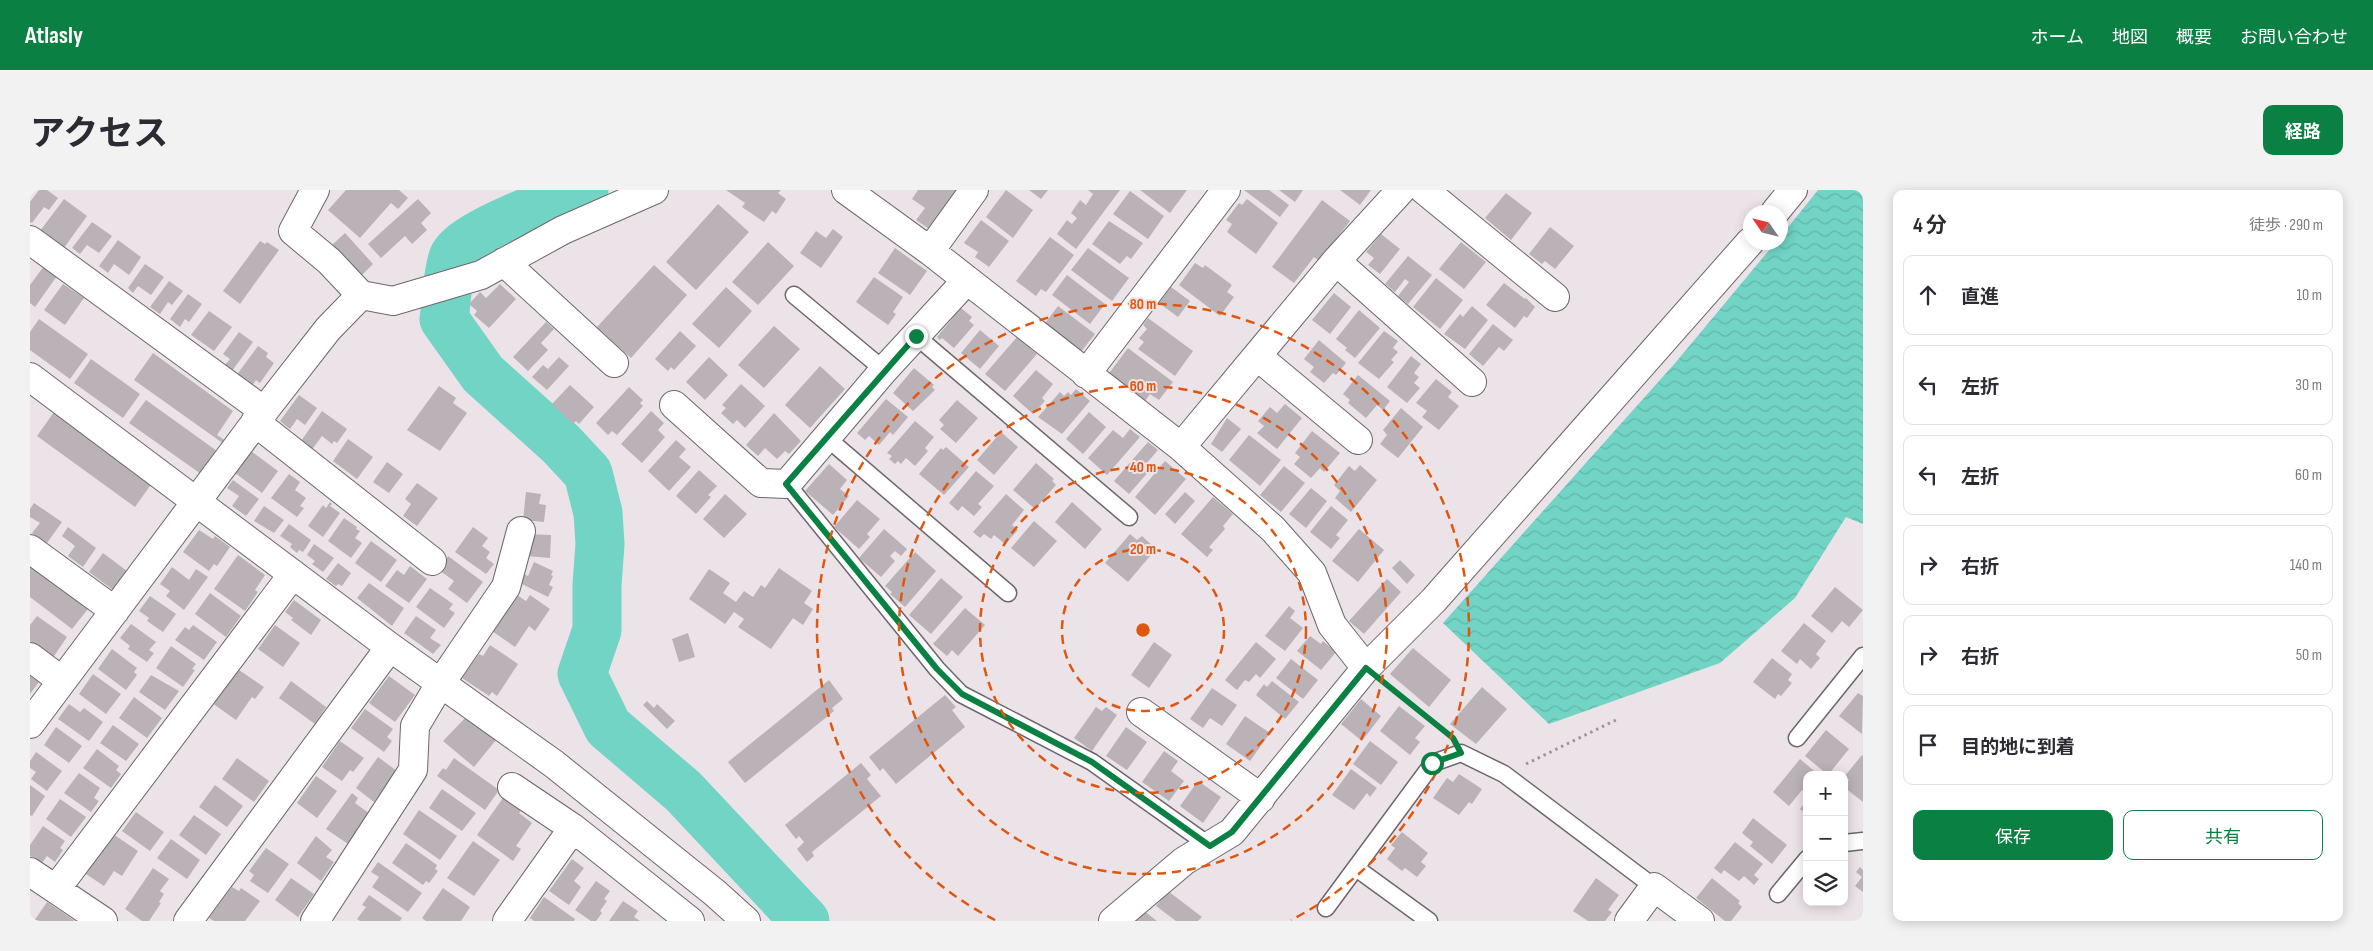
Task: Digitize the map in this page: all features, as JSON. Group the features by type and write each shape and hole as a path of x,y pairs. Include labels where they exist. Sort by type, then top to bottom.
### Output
{"street":[{"path":"315,190 293,231 329,261 361,295 393,301 481,275 563,230 654,190"},
{"path":"846,190 930,251 1181,447 1273,529 1312,573 1332,625 1366,668"},
{"path":"930,251 974,190"},
{"path":"1086,374 1226,190"},
{"path":"1181,447 1336,262 1401,190"},
{"path":"1424,190 1555,297"},
{"path":"1781,205 1793,190"},
{"path":"30,240 260,416 432,561"},
{"path":"1113,921 1184,862 1232,832 1366,668 1434,600 1743,250"},
{"path":"504,262 614,363"},
{"path":"1336,262 1472,382"},
{"path":"674,405 761,483 786,484 884,370 967,280"},
{"path":"30,724 260,416 328,329 361,295"},
{"path":"1257,356 1358,440"},
{"path":"30,377 440,684 554,764 715,893 746,921"},
{"path":"315,921 413,770 415,726 440,684 506,587 521,531"},
{"path":"30,548 115,611"},
{"path":"56,889 292,574"},
{"path":"188,921 390,647"},
{"path":"30,657 62,681"},
{"path":"1141,712 1261,798"},
{"path":"512,787 572,828 690,921"},
{"path":"507,921 572,828"},
{"path":"30,872 103,921"},
{"path":"1629,921 1654,886 1700,921"}],"lane":[{"path":"794,295 884,370"},
{"path":"916,336 1130,518"},
{"path":"827,438 1008,593"},
{"path":"786,484 937,669 962,694 1092,762 1210,846"},
{"path":"1797,738 1863,656"},
{"path":"1326,908 1432,763 1461,753 1504,774 1654,886"},
{"path":"1848,843 1863,841"},
{"path":"1778,894 1805,861"},
{"path":"1356,868 1429,921"}],"path":[{"path":"1366,668 1453,738 1461,753"},
{"path":"1504,774 1618,719"}],"water":[{"path":"1818,190 1863,190 1863,524 1846,517 1795,598 1720,663 1549,724 1443,623 1676,362 1769,250 1788,250 1788,227"}],"building":[{"path":"39,190 47,190 58,198 49,210 44,207 32,223 30,222 30,202"},
{"path":"346,190 399,190 408,198 398,209 391,203 360,238 328,210"},
{"path":"726,190 781,190 778,193 786,199 776,214 772,211 764,222 742,207 745,203"},
{"path":"918,190 957,190 929,229 916,220 925,208 912,199"},
{"path":"1006,190 1033,210 1013,238 986,217"},
{"path":"1029,190 1048,190 1041,199"},
{"path":"1088,190 1120,190 1076,249 1057,234 1067,220 1072,224 1077,218 1071,213 1080,200 1086,205 1093,194"},
{"path":"1140,190 1187,190 1170,213"},
{"path":"1244,190 1269,190 1289,205 1280,217"},
{"path":"1279,190 1303,190 1295,202"},
{"path":"1340,190 1371,190 1360,205"},
{"path":"1130,191 1164,216 1148,239 1113,214"},
{"path":"1506,193 1532,213 1511,240 1485,218"},
{"path":"64,199 87,216 64,248 40,231"},
{"path":"418,199 431,213 421,223 427,230 412,244 405,236 381,258 368,244"},
{"path":"1247,199 1278,223 1256,254 1227,232 1232,224 1226,220 1239,203 1242,205"},
{"path":"1322,200 1350,221 1319,261 1314,257 1294,283 1272,267"},
{"path":"718,204 749,232 696,290 666,262"},
{"path":"981,220 1009,241 989,267 975,257 978,252 964,243"},
{"path":"1109,221 1143,243 1131,259 1127,256 1120,264 1092,244"},
{"path":"92,222 112,236 99,253 87,245 80,254 72,248"},
{"path":"1550,227 1574,246 1555,269 1545,261 1542,264 1529,254"},
{"path":"833,229 843,237 821,268 800,253 816,231 826,238"},
{"path":"345,233 373,264 361,276 332,245"},
{"path":"1381,234 1400,249 1380,274 1368,265 1374,258 1366,252"},
{"path":"1050,237 1074,255 1046,292 1041,289 1036,296 1016,281"},
{"path":"118,240 141,257 129,275 114,264 108,273 99,266"},
{"path":"260,241 265,244 267,242 279,250 240,304 223,291"},
{"path":"768,242 794,266 758,305 732,282"},
{"path":"1461,242 1486,262 1464,289 1439,269"},
{"path":"895,248 927,271 910,295 878,273"},
{"path":"1088,248 1129,278 1112,301 1071,270"},
{"path":"1408,256 1432,275 1408,304 1398,296 1409,282 1405,279 1395,292 1385,284"},
{"path":"1195,263 1203,268 1205,265 1232,285 1227,292 1234,297 1220,316 1179,285"},
{"path":"145,264 164,277 151,295 138,286 133,293 128,288"},
{"path":"654,265 687,295 631,358 597,327"},
{"path":"44,266 57,276 35,307 30,303 30,285"},
{"path":"1067,275 1105,304 1090,324 1052,295"},
{"path":"874,277 903,297 893,312 896,314 888,325 856,302"},
{"path":"1436,278 1463,300 1440,329 1413,307"},
{"path":"169,281 183,291 172,305 168,302 160,314 150,307"},
{"path":"1504,283 1526,298 1535,307 1527,318 1524,316 1515,328 1486,305"},
{"path":"63,284 84,298 65,325 44,310"},
{"path":"500,284 516,299 489,328 474,315 477,311 469,304 480,292 486,298"},
{"path":"726,287 752,311 719,348 692,324"},
{"path":"1171,287 1190,301 1178,317 1159,303"},
{"path":"1334,293 1351,307 1330,334 1312,320"},
{"path":"188,294 202,304 189,322 185,319 180,327 170,319"},
{"path":"1058,306 1095,334 1080,353 1043,326"},
{"path":"1472,306 1488,320 1465,349 1444,334 1460,314 1463,317"},
{"path":"961,308 972,317 969,321 974,325 954,348 942,338 940,340 937,337"},
{"path":"1359,310 1380,328 1355,358 1336,339"},
{"path":"209,311 232,327 214,351 191,335"},
{"path":"1148,318 1193,351 1175,376 1138,349 1144,342 1139,338 1147,329 1143,325"},
{"path":"39,319 88,354 70,379 30,350 30,332"},
{"path":"546,322 554,329 541,343 548,350 528,371 513,357"},
{"path":"1493,324 1513,340 1504,351 1499,347 1483,366 1469,354"},
{"path":"774,326 800,349 764,388 738,365"},
{"path":"980,330 999,346 980,369 961,353"},
{"path":"680,331 696,346 674,370 671,367 668,371 655,359"},
{"path":"1384,331 1398,341 1393,348 1398,352 1391,360 1394,362 1379,379 1358,363"},
{"path":"239,332 253,342 232,371 224,366 230,359 223,354"},
{"path":"1017,337 1037,354 1005,391 985,374"},
{"path":"1319,340 1346,363 1336,375 1333,373 1324,383 1310,372 1314,367 1304,359"},
{"path":"258,346 268,353 266,357 274,363 260,383 256,380 251,387 236,376"},
{"path":"1128,348 1173,382 1159,400 1150,394 1145,401 1135,393 1133,395 1107,376"},
{"path":"153,353 233,411 217,435 226,441 224,444 134,380"},
{"path":"1411,356 1421,364 1414,373 1419,377 1414,383 1420,388 1407,403 1387,387"},
{"path":"559,357 569,366 547,390 532,377 543,365 548,369"},
{"path":"709,357 728,375 705,400 686,382"},
{"path":"91,359 140,394 123,418 74,383"},
{"path":"820,366 845,389 810,428 785,405"},
{"path":"914,368 934,385 932,387 935,390 913,411 893,393"},
{"path":"1036,370 1053,384 1042,398 1045,401 1033,414 1013,396"},
{"path":"1358,375 1390,401 1383,410 1377,405 1366,418 1348,403 1350,400 1343,394"},
{"path":"1436,379 1452,392 1448,397 1459,406 1439,430 1422,417 1427,411 1416,403"},
{"path":"741,384 765,406 745,428 737,420 733,424 721,413 726,408 722,405"},
{"path":"570,385 594,407 579,424 576,421 573,424 552,404"},
{"path":"439,386 456,398 453,403 467,413 440,451 407,430"},
{"path":"629,387 643,400 640,403 643,406 617,435 612,431 608,435 596,423"},
{"path":"1076,389 1090,401 1062,434 1038,417 1060,392 1064,396 1068,392 1071,395"},
{"path":"299,395 317,408 305,425 297,419 290,429 280,421"},
{"path":"886,399 908,417 893,435 890,432 879,445 869,436 865,440 857,433"},
{"path":"146,400 217,451 201,474 129,423"},
{"path":"957,400 978,418 956,443 940,429 944,425 939,420"},
{"path":"1285,404 1302,418 1277,449 1257,433 1264,426 1258,421 1270,407 1277,413"},
{"path":"1401,408 1423,427 1398,458 1380,444 1387,435 1383,430"},
{"path":"322,411 347,429 337,443 334,441 332,444 322,436 311,451 301,441"},
{"path":"651,411 664,423 658,430 665,437 642,463 621,444"},
{"path":"54,412 152,483 135,507 37,436"},
{"path":"1089,412 1106,427 1083,454 1066,439"},
{"path":"774,413 801,441 789,454 785,451 777,459 765,448 758,456 746,445"},
{"path":"1227,418 1241,429 1222,452 1211,444"},
{"path":"915,421 934,437 925,448 928,451 915,466 906,458 901,464 898,461 895,464 889,459 892,456 887,453"},
{"path":"1130,429 1140,437 1107,475 1088,458 1113,430 1123,438"},
{"path":"1312,431 1340,453 1324,472 1320,468 1311,478 1294,464 1300,457 1295,453"},
{"path":"1001,432 1018,447 994,475 977,460"},
{"path":"1249,435 1281,460 1260,486 1229,460"},
{"path":"348,439 373,457 357,479 333,461"},
{"path":"676,440 686,449 679,457 691,467 669,491 648,471"},
{"path":"1148,442 1158,450 1146,464 1151,469 1129,494 1114,481"},
{"path":"946,447 969,467 944,495 919,474 941,448 943,450"},
{"path":"251,451 278,471 262,493 235,473"},
{"path":"1165,461 1186,479 1155,515 1135,497"},
{"path":"387,462 403,474 389,493 373,482"},
{"path":"1036,463 1054,479 1052,481 1056,485 1035,509 1013,490"},
{"path":"829,464 847,480 840,489 849,496 833,515 805,491"},
{"path":"1360,465 1377,480 1351,512 1335,498 1340,491 1334,485 1349,466 1355,471"},
{"path":"1284,466 1305,483 1281,512 1260,495"},
{"path":"699,470 717,486 708,495 711,497 696,514 676,496"},
{"path":"976,471 994,486 978,504 982,507 974,516 962,506 958,511 949,503"},
{"path":"289,474 300,482 295,490 306,498 300,506 304,508 297,517 271,498"},
{"path":"233,480 259,499 246,516 232,506 239,496 227,488"},
{"path":"417,483 438,498 417,526 403,516 411,504 405,499"},
{"path":"1311,488 1327,501 1306,528 1289,514"},
{"path":"526,492 541,494 539,504 546,505 544,522 523,520"},
{"path":"1185,492 1195,501 1175,524 1165,514"},
{"path":"725,494 747,514 724,538 703,519"},
{"path":"1006,494 1024,510 1012,525 1018,530 1005,544 994,535 991,539 984,534 980,538 973,532"},
{"path":"1213,497 1233,514 1223,526 1225,529 1209,547 1213,550 1207,557 1181,534"},
{"path":"857,500 880,519 867,534 870,537 859,549 834,527"},
{"path":"330,502 332,504 330,506 340,513 323,537 308,526 323,505 326,508"},
{"path":"1072,502 1102,529 1085,549 1055,522"},
{"path":"34,503 62,522 47,543 32,533 40,523 30,517 30,509"},
{"path":"264,506 284,520 274,533 254,521"},
{"path":"1331,506 1348,520 1336,535 1340,538 1331,549 1310,532"},
{"path":"344,518 360,531 355,538 362,543 351,558 328,541"},
{"path":"1034,521 1057,541 1034,567 1011,548"},
{"path":"289,524 311,540 303,552 299,550 297,553 290,547 292,544 280,536"},
{"path":"68,527 96,548 83,567 68,556 75,546 62,536"},
{"path":"473,527 488,538 482,546 490,552 486,558 494,564 486,574 455,552"},
{"path":"884,529 907,549 901,556 895,551 890,556 895,561 881,577 859,558"},
{"path":"1359,529 1384,550 1358,582 1332,561"},
{"path":"199,530 213,539 215,536 230,547 217,566 214,564 209,571 183,552"},
{"path":"528,534 551,535 550,558 527,556"},
{"path":"1130,534 1137,540 1142,536 1156,549 1128,582 1105,563"},
{"path":"371,541 397,560 381,582 355,563"},
{"path":"314,544 334,558 323,572 312,564 315,561 307,555"},
{"path":"915,552 936,571 905,607 890,594 892,592 885,586"},
{"path":"103,553 127,571 113,590 89,572"},
{"path":"238,555 265,575 255,590 258,592 245,611 214,589"},
{"path":"448,556 483,582 467,603 448,589 454,581 439,570"},
{"path":"1400,560 1415,575 1407,584 1392,568"},
{"path":"534,562 553,571 549,585 553,587 548,597 520,583 524,574 528,576"},
{"path":"338,563 351,573 342,586 338,584 336,586 326,579"},
{"path":"30,565 88,609 72,629 30,597"},
{"path":"410,566 427,579 409,603 385,586 397,570 404,575"},
{"path":"172,567 189,580 196,569 208,577 184,610 166,596 170,591 160,584"},
{"path":"779,568 812,591 804,603 813,609 803,625 793,618 771,649 738,627 744,619 734,612 725,624 689,599 709,569 730,583 723,593 736,602 744,591 753,597 761,585 765,588"},
{"path":"941,578 963,597 931,634 909,615"},
{"path":"1387,579 1401,592 1364,634 1349,621"},
{"path":"369,583 404,608 392,626 357,598"},
{"path":"1835,587 1863,610 1849,627 1842,621 1832,633 1811,616"},
{"path":"430,588 453,604 449,609 455,613 444,628 416,607"},
{"path":"210,593 241,616 226,637 195,614"},
{"path":"517,595 526,601 530,595 550,609 535,631 529,626 515,647 492,631"},
{"path":"150,596 176,614 163,632 147,621 149,618 139,611"},
{"path":"294,600 321,620 311,635 291,620 293,618 285,612"},
{"path":"1289,606 1295,611 1290,618 1303,628 1285,651 1265,636"},
{"path":"965,608 985,625 958,656 952,650 947,656 933,644"},
{"path":"37,616 67,637 52,659 30,641 30,625"},
{"path":"416,616 436,630 430,638 441,645 433,654 404,633"},
{"path":"1804,623 1826,641 1816,654 1820,658 1811,669 1800,659 1797,664 1781,651"},
{"path":"131,624 156,642 149,650 154,653 147,662 128,649 130,646 120,638"},
{"path":"193,625 217,642 204,660 175,640 185,627 189,630"},
{"path":"275,625 300,643 283,667 258,649"},
{"path":"688,633 695,657 679,662 672,639"},
{"path":"1310,636 1321,644 1323,641 1336,652 1321,670 1297,651"},
{"path":"1154,642 1172,655 1149,688 1131,675"},
{"path":"1256,642 1276,659 1260,678 1256,674 1249,682 1245,680 1237,690 1225,680"},
{"path":"490,645 518,664 497,696 492,692 489,696 462,678 479,654 483,656"},
{"path":"171,646 196,664 192,669 195,670 183,687 156,668"},
{"path":"1413,648 1451,680 1429,707 1390,674"},
{"path":"112,649 137,668 134,672 137,675 126,690 98,669"},
{"path":"1772,658 1792,674 1788,680 1792,683 1781,696 1778,694 1775,699 1753,682"},
{"path":"1291,659 1318,680 1303,699 1276,678"},
{"path":"239,670 264,687 255,699 252,697 236,720 212,703 229,679 231,680"},
{"path":"93,674 121,694 106,714 79,694"},
{"path":"151,675 179,691 165,710 139,692"},
{"path":"30,676 39,682 30,694"},
{"path":"389,676 415,695 395,722 369,703"},
{"path":"829,680 843,699 832,708 834,711 745,783 728,762"},
{"path":"291,681 326,707 315,724 279,698"},
{"path":"1272,681 1299,702 1285,719 1256,695 1264,684 1267,687"},
{"path":"1482,687 1507,709 1476,744 1450,724"},
{"path":"1212,688 1237,705 1222,726 1210,718 1203,728 1190,719"},
{"path":"1858,693 1863,696 1862,734 1839,716"},
{"path":"945,695 956,707 952,710 965,727 896,784 883,768 880,771 869,757"},
{"path":"134,697 162,718 147,738 119,718"},
{"path":"1361,699 1381,716 1362,741 1341,724"},
{"path":"647,701 654,708 657,704 675,721 667,729 643,705"},
{"path":"69,704 80,712 84,708 103,722 89,741 58,719"},
{"path":"1399,706 1425,726 1415,738 1420,742 1410,755 1380,731"},
{"path":"1096,707 1102,711 1106,707 1117,715 1092,751 1074,738"},
{"path":"365,709 393,729 387,737 392,741 384,752 351,728"},
{"path":"467,716 496,740 474,767 443,741"},
{"path":"1245,716 1270,733 1250,761 1226,744"},
{"path":"113,725 139,744 126,761 100,743"},
{"path":"56,727 82,746 69,763 44,745"},
{"path":"1126,727 1147,742 1127,770 1106,756"},
{"path":"1826,730 1849,749 1831,771 1823,771 1805,756"},
{"path":"340,741 364,758 353,772 350,770 342,781 322,767"},
{"path":"1370,741 1398,762 1381,785 1353,764"},
{"path":"97,749 119,766 116,770 121,774 111,788 83,768"},
{"path":"1164,751 1178,761 1171,771 1184,781 1169,801 1142,782"},
{"path":"36,752 62,771 47,791 31,779 36,772 30,768 30,761"},
{"path":"1862,755 1863,802 1848,790 1848,772"},
{"path":"378,757 397,771 374,802 356,788"},
{"path":"237,758 269,781 254,802 222,779"},
{"path":"454,758 499,790 485,810 437,776 443,768 446,770"},
{"path":"1800,759 1814,771 1803,771 1803,791 1789,806 1773,792"},
{"path":"861,763 871,775 867,779 881,796 812,852 814,856 807,862 797,849 804,842 799,836 796,839 785,825"},
{"path":"1351,769 1377,788 1370,797 1367,793 1354,810 1332,795"},
{"path":"79,773 100,788 94,798 99,801 91,812 64,793"},
{"path":"1459,774 1482,789 1472,804 1469,802 1459,815 1433,798 1447,778 1453,782"},
{"path":"316,776 337,791 317,818 297,803"},
{"path":"1198,781 1221,797 1203,823 1180,806"},
{"path":"30,785 45,796 32,816 30,815"},
{"path":"215,785 243,806 227,827 199,807"},
{"path":"442,789 476,813 462,831 429,808"},
{"path":"352,793 358,798 355,803 370,814 348,844 326,829"},
{"path":"503,798 522,809 519,813 532,823 516,846 521,849 513,861 477,835"},
{"path":"60,799 86,817 71,837 46,819"},
{"path":"419,810 457,836 440,860 403,834"},
{"path":"136,812 164,832 150,851 122,831"},
{"path":"194,815 221,834 206,855 179,835"},
{"path":"1753,818 1787,845 1772,864 1750,846 1753,842 1742,833"},
{"path":"43,826 65,841 60,848 63,850 55,862 47,856 42,863 30,856 30,845"},
{"path":"1402,832 1428,853 1421,862 1426,866 1417,877 1405,868 1402,871 1387,859 1395,848 1391,845"},
{"path":"113,834 138,851 122,876 114,871 104,886 86,874"},
{"path":"316,836 332,850 326,857 334,862 321,881 297,863"},
{"path":"171,839 200,860 187,879 157,858"},
{"path":"473,841 500,860 474,896 447,878"},
{"path":"1735,842 1763,864 1754,875 1759,879 1754,885 1744,876 1739,881 1724,870 1721,874 1714,868"},
{"path":"406,843 437,865 435,869 438,871 429,883 426,881 423,885 392,863"},
{"path":"266,848 289,864 268,893 250,881 254,875 249,871"},
{"path":"572,859 584,868 574,881 581,887 569,905 549,891"},
{"path":"378,862 422,893 408,912 372,887 379,877 371,872"},
{"path":"1860,867 1863,870 1863,892 1855,886 1862,877 1856,872"},
{"path":"153,868 169,879 160,891 164,894 159,902 161,903 149,921 142,921 125,909"},
{"path":"291,878 314,894 298,917 275,900"},
{"path":"1596,878 1619,895 1608,910 1612,912 1605,921 1588,921 1573,911"},
{"path":"1712,878 1740,901 1738,903 1742,907 1731,921 1725,921 1696,898"},
{"path":"596,881 610,891 604,899 607,901 600,911 602,913 596,921 591,921 575,910"},
{"path":"232,887 239,891 241,888 260,901 245,921 214,921 209,918"},
{"path":"443,888 470,907 461,921 426,921 422,918"},
{"path":"1168,891 1202,917 1198,921 1176,921 1156,906"},
{"path":"369,895 402,918 400,921 360,921 357,919 366,907 362,905"},
{"path":"544,897 575,919 574,921 534,921 530,918"},
{"path":"623,901 638,911 634,917 640,921 609,921"},
{"path":"47,902 75,921 34,921"},
{"path":"1143,910 1157,921 1134,921"}],"waterway":[{"path":"584,190 512,219 473,239 460,249 453,258 451,265 444,319 483,374 561,444 588,473 598,513 600,544 597,585 597,630 582,674 608,727 683,791 805,921"}],"route":[{"path":"916,336 884,370 786,484 937,669 962,694 1092,762 1210,846 1232,832 1366,668 1453,738 1461,753 1432,763"}]}
